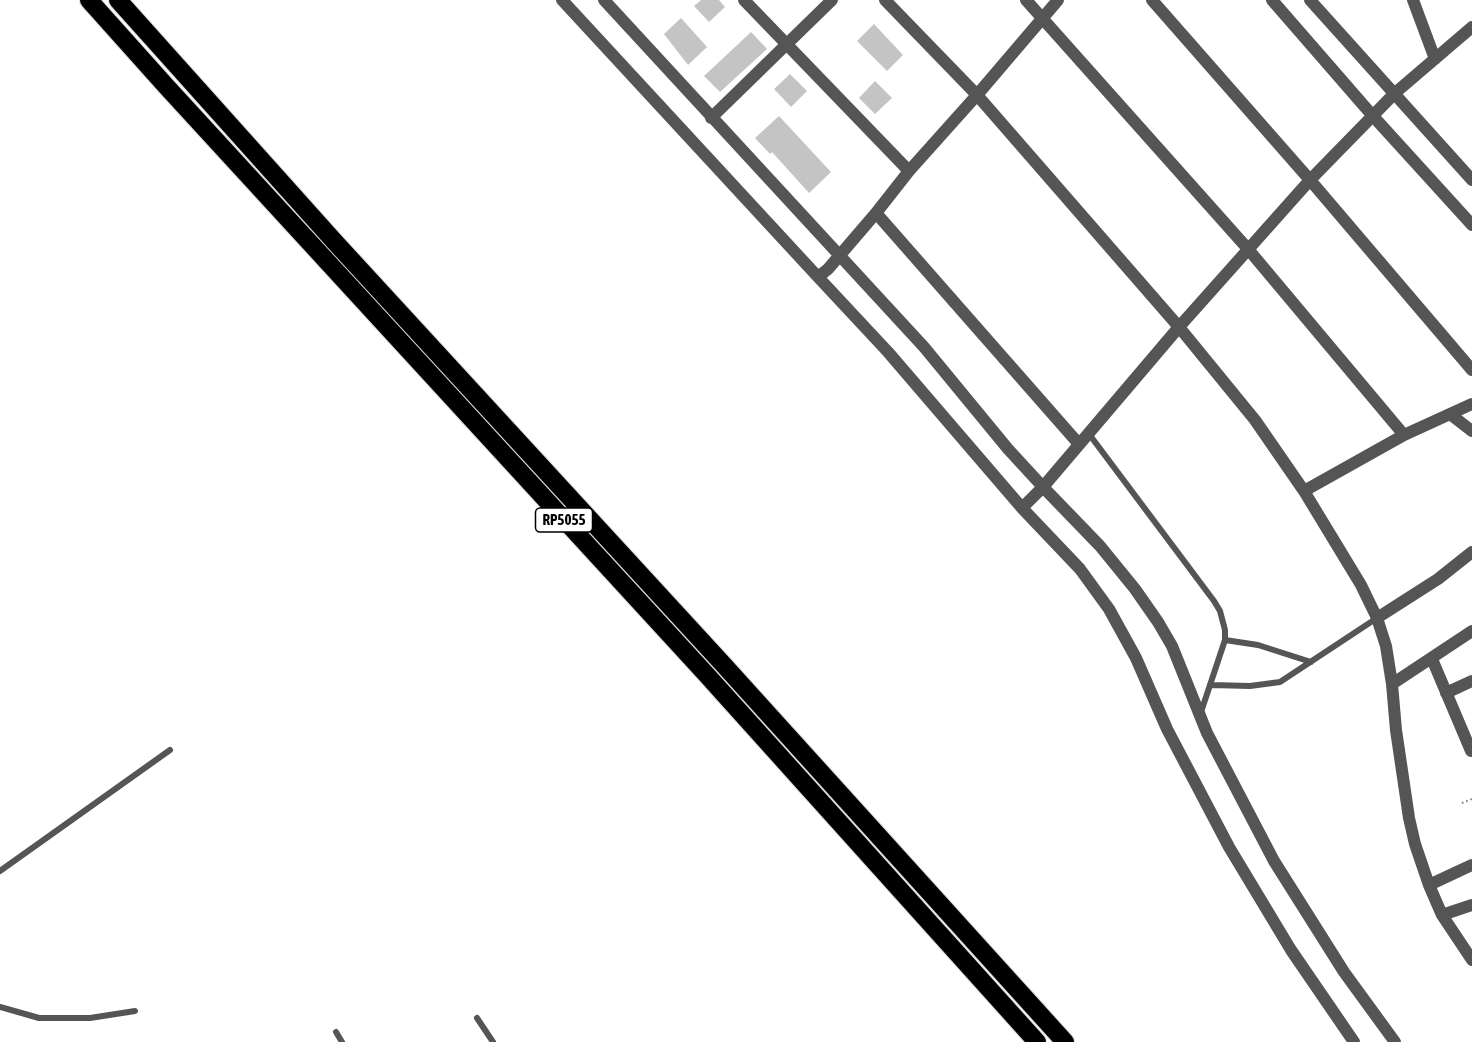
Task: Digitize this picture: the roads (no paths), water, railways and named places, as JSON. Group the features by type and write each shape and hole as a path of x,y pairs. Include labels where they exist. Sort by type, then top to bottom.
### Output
{"highway":[{"name":"RP5055","path":"89,0 198,122 705,673 1037,1042"},
{"name":"RP5055","path":"118,0 1065,1042"}],"street":[{"path":"562,0 888,352 1022,508 1080,569 1109,609 1136,658 1167,729 1229,847 1291,950 1354,1042"},
{"path":"604,0 924,347 1008,448 1100,546 1135,589 1172,646 1200,715 1238,795 1274,861 1344,972 1395,1042"},
{"path":"744,0 909,171"},
{"path":"711,118 832,0"},
{"path":"885,0 977,95 1179,327 1255,420 1304,491 1377,618 1386,646 1408,818 1415,844 1442,915 1472,960"},
{"path":"1026,0 1248,249 1404,435"},
{"path":"818,277 828,269 909,171 1058,0"},
{"path":"1152,0 1472,370"},
{"path":"1272,0 1472,225"},
{"path":"1310,0 1472,180"},
{"path":"1413,0 1435,59"},
{"path":"1022,508 1043,487 1078,443 1310,180 1395,93 1470,33"},
{"path":"876,213 1078,443"},
{"path":"1304,491 1404,435 1472,404"},
{"path":"1450,414 1472,431"},
{"path":"1377,618 1438,579 1472,552"},
{"path":"1392,684 1472,632"},
{"path":"1432,659 1471,751"},
{"path":"1446,693 1472,681"},
{"path":"1429,885 1471,868"},
{"path":"1442,915 1472,905"}],"lane":[{"path":"1088,432 1214,601 1224,622 1225,640 1200,715"},
{"path":"1211,686 1250,686 1280,682 1377,618"},
{"path":"1225,640 1267,648 1311,662"},
{"path":"0,871 170,750"},
{"path":"0,1007 39,1018 90,1018 135,1011"},
{"path":"477,1018 493,1042"},
{"path":"336,1032 342,1042"}]}
